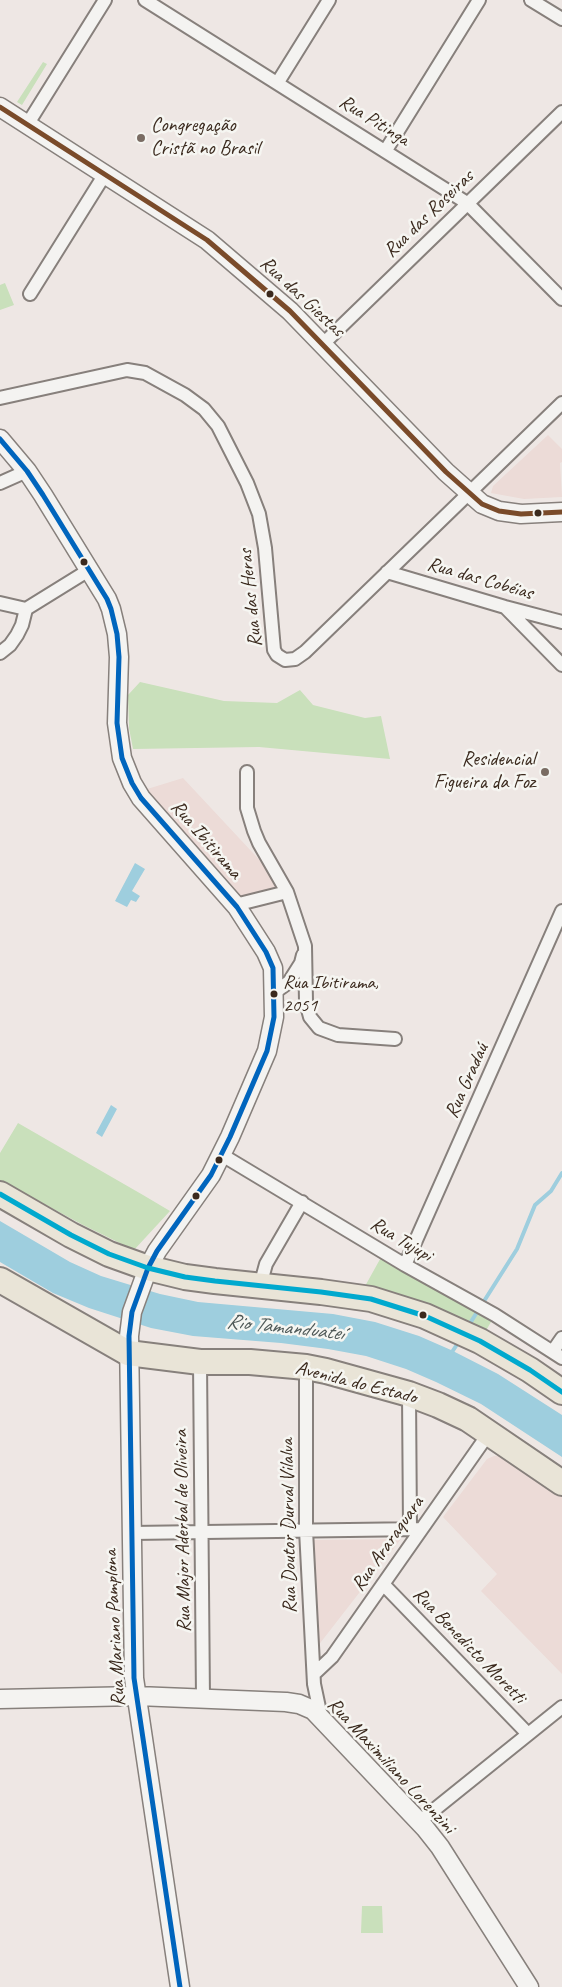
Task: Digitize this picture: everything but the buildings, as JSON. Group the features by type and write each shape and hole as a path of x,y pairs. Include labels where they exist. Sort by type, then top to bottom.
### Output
{"highway":[{"path":"0,1194 71,1235 146,1274 371,1299 425,1316 480,1341 530,1370 562,1392"},
{"path":"0,1280 128,1344"},
{"name":"Avenida do Estado","path":"128,1344 200,1362 250,1362 306,1367 408,1394 453,1411 489,1432 562,1483"}],"main road":[{"name":"Rua das Giestas","path":"0,107 207,240 290,311 446,472 482,504 499,511 520,514 562,512"},
{"name":"Rua Ibitirama","path":"0,439 27,471 107,599 116,627 119,657 117,723 122,758 132,783 141,798 235,905 266,952 273,968 275,992 274,1017 267,1051 222,1155 205,1186 158,1251 146,1274"},
{"name":"Rua Mariano Pamplona","path":"146,1274 132,1312 128,1344 134,1678 180,1987"},
{"name":"Rua Maximiliano Lorenzini","path":"0,1699 137,1696 299,1704 313,1710 419,1822 440,1847 529,1987"}],"street":[{"path":"27,125 105,0"},
{"name":"Rua Pitinga","path":"146,0 386,150 467,203 562,299"},
{"path":"278,82 329,0"},
{"path":"386,150 479,0"},
{"path":"531,0 562,19"},
{"name":"Rua das Roseiras","path":"322,344 562,112"},
{"path":"30,294 106,174"},
{"name":"Rua das Heras","path":"0,398 127,370 144,373 185,395 204,409 218,426 259,514 265,548 274,650 277,655 285,660 295,658 306,652 562,403"},
{"path":"0,482 27,471"},
{"path":"0,653 10,645 17,635 26,609 89,570"},
{"name":"Rua das Cobéias","path":"387,572 562,622"},
{"path":"0,603 26,609"},
{"path":"505,607 562,665"},
{"path":"247,772 247,808 254,832 262,850 287,892 305,946 306,1002 310,1017 319,1028 338,1036 395,1039"},
{"path":"235,905 287,892"},
{"name":"Rua Gradaú","path":"406,1266 562,911"},
{"path":"275,992 289,982 296,972 301,963 305,946"},
{"name":"Rua Tujupi","path":"222,1155 406,1266 496,1315 558,1354"},
{"path":"260,1286 266,1264 302,1202"},
{"path":"558,1354 562,1338"},
{"name":"Rua Major Aderbal de Oliveira","path":"200,1362 203,1699"},
{"name":"Rua Doutor Durval Vilalva","path":"306,1367 306,1530 314,1679 321,1717"},
{"path":"132,1533 415,1529 408,1394"},
{"name":"Rua Araraquara","path":"314,1679 332,1657 383,1584 415,1529 489,1432"},
{"name":"Rua Benedicto Moretti","path":"383,1584 528,1734"},
{"path":"299,1704 314,1679"},
{"path":"419,1822 528,1734 561,1710"}],"shaded area":[{"path":"548,435 562,449 562,462 560,463 562,497 524,499 491,493 493,486"},
{"path":"183,778 267,868 281,890 245,913 144,790"},
{"path":"510,1455 562,1492 562,1674 481,1591 497,1574 443,1517 487,1459 494,1456"},
{"path":"401,1539 314,1651 313,1540"}],"green space":[{"path":"43,62 47,64 22,105 17,102"},
{"path":"5,283 14,305 0,310 0,285"},
{"path":"140,682 224,701 277,703 300,690 313,705 365,718 381,716 390,759 259,747 133,749 129,728 128,695"},
{"path":"18,1123 170,1211 134,1250 0,1180 0,1153"},
{"path":"384,1252 495,1315 480,1341 359,1297"},
{"path":"362,1906 382,1906 383,1933 361,1933"}],"water":[{"path":"135,863 145,869 132,891 140,896 136,902 131,900 127,907 115,901"},
{"path":"111,1105 117,1109 102,1137 96,1133"},
{"name":"Rio Tamanduateí","path":"0,1221 70,1262 101,1276 160,1294 198,1302 333,1314 375,1322 419,1336 498,1374 562,1415 562,1457 481,1404 406,1369 366,1356 281,1343 193,1336 151,1328 89,1308 53,1293 0,1262"}],"waterway":[{"path":"467,1328 517,1249 535,1205 551,1191 562,1173"},
{"path":"450,1355 460,1340"}],"transit line":[{"path":"0,107 207,240 290,311 446,472 482,504 499,511 521,514 562,512"},
{"path":"0,439 27,471 43,495 107,599 111,609 117,634 119,657 117,723 122,758 132,783 141,798 237,907 266,952 273,968 274,1017 267,1051 230,1137 211,1175 157,1251 148,1268 132,1312 129,1336 134,1678 180,1987"},
{"path":"0,1194 71,1235 109,1254 148,1268 185,1277 371,1299 425,1316 480,1341 530,1370 562,1392"}],"place":[{"name":"Congregação Cristã no Brasil","path":"141,138"},
{"name":"Residencial Figueira da Foz","path":"545,772"},
{"name":"Rua Ibitirama, 2051","path":"274,994"}]}
